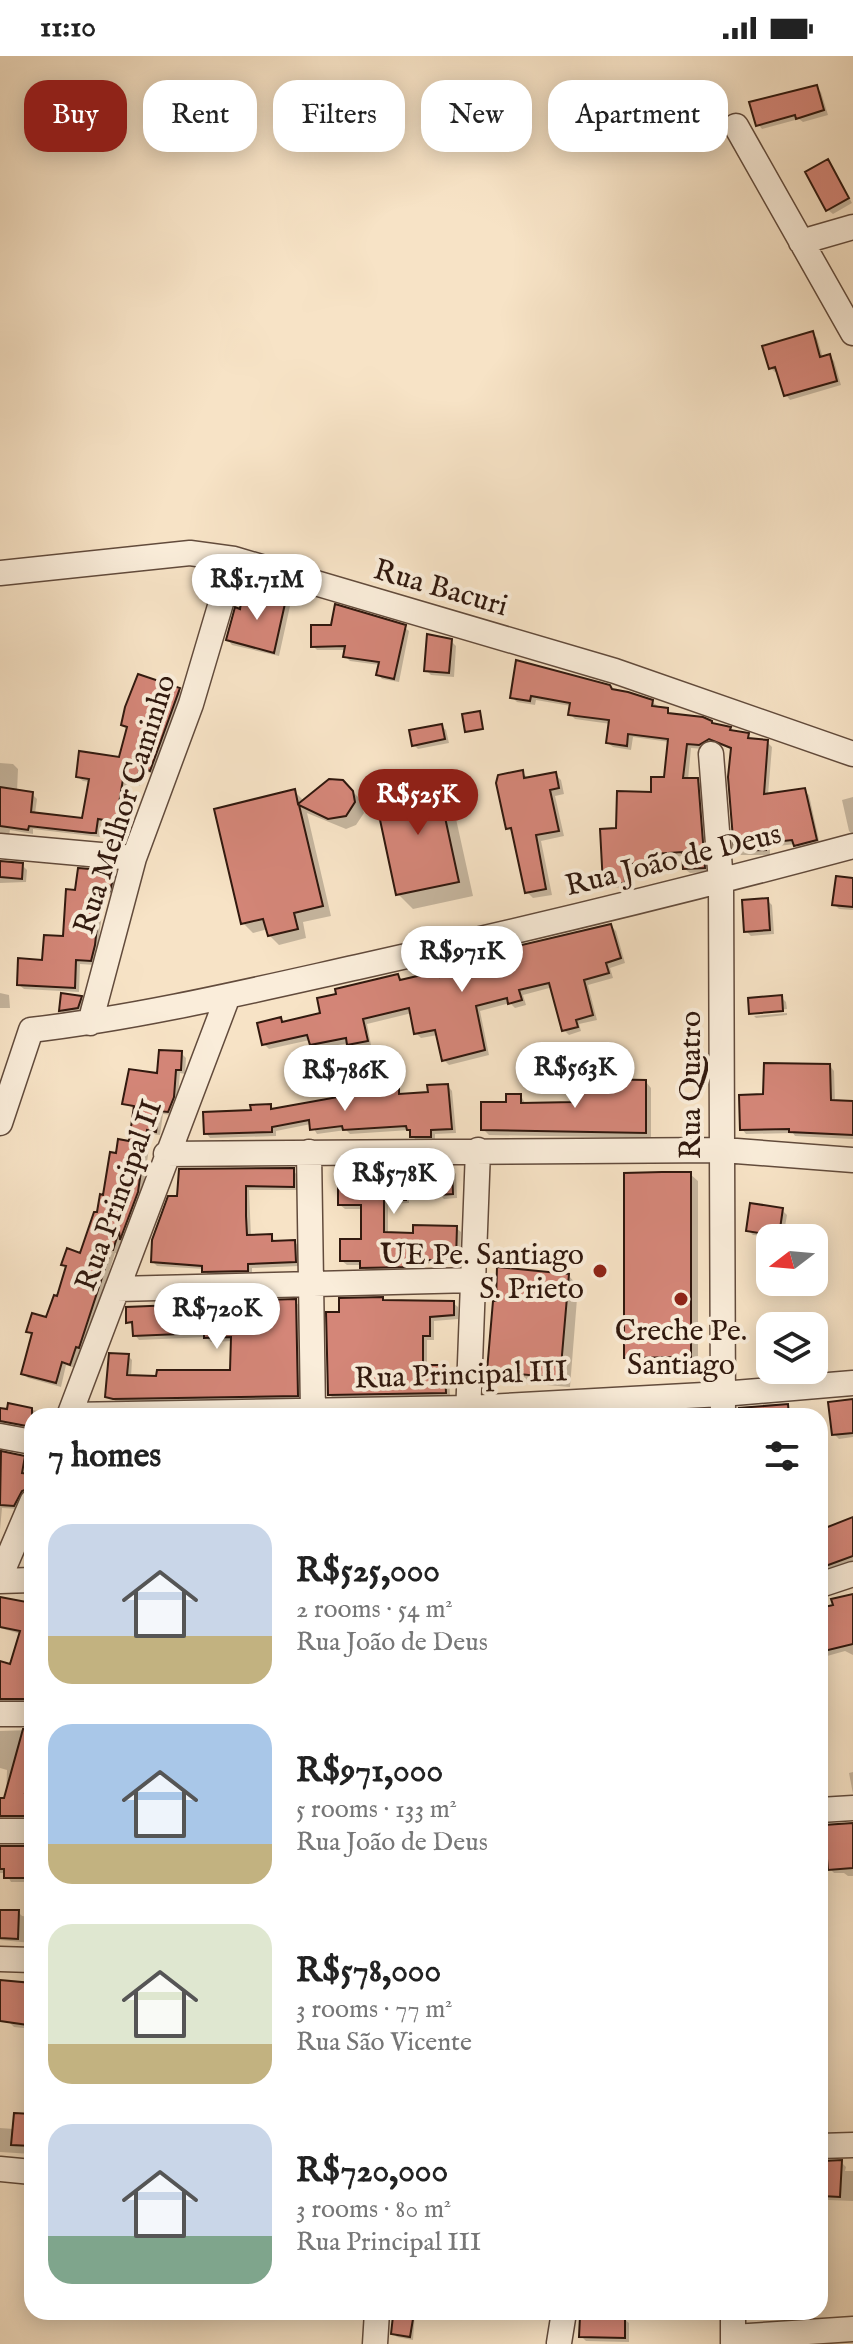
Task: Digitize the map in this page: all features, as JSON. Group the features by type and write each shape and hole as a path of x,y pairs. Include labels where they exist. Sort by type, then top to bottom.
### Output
{"street":[{"path":"736,126 853,333"},
{"path":"801,242 853,227"},
{"name":"Rua Bacuri","path":"0,573 190,553 234,559 615,671 853,754"},
{"name":"Rua Melhor Caminho","path":"90,1023 134,858 191,704 234,559"},
{"name":"Rua Quatro","path":"711,754 721,882 722,1405"},
{"path":"0,846 134,858"},
{"name":"Rua João de Deus","path":"0,1123 31,1030 90,1023 228,996 493,937 721,882 853,846"},
{"name":"Rua Principal II","path":"73,1408 228,996"},
{"path":"468,1408 478,1150"},
{"path":"166,1154 723,1150 853,1160"},
{"path":"309,1152 313,1408"},
{"path":"117,1289 473,1280"},
{"name":"Rua Principal III","path":"613,1408 722,1405 853,1383"},
{"path":"0,1436 24,1440"},
{"path":"24,1521 0,1579 24,1580"},
{"path":"828,1582 853,1574"},
{"path":"0,1714 24,1714"},
{"path":"828,1810 853,1808"},
{"path":"0,1831 24,1831"},
{"path":"0,1959 24,1960"},
{"path":"828,2146 853,2145"},
{"path":"0,2169 24,2171"},
{"path":"375,2344 376,2320"},
{"path":"559,2343 563,2320"},
{"path":"733,2340 853,2329"}],"building":[{"path":"817,85 824,110 756,126 749,102"},
{"path":"828,159 849,198 826,211 805,172"},
{"path":"813,331 820,357 830,354 837,381 784,396 775,367 769,369 762,346"},
{"path":"243,591 286,599 274,653 226,640 235,607 240,609"},
{"path":"335,604 406,625 394,679 376,675 379,662 343,657 345,646 311,647 311,625 331,625"},
{"path":"427,634 452,639 449,673 424,671"},
{"path":"516,660 610,685 612,689 653,700 652,706 668,708 668,713 703,717 712,723 731,727 730,730 749,733 748,738 768,740 764,794 805,788 817,840 794,846 792,840 766,843 766,850 734,851 728,777 731,748 709,739 699,745 687,744 683,778 698,778 705,868 683,869 682,852 654,854 655,863 624,864 625,883 603,885 600,829 616,828 617,791 651,792 651,777 664,777 668,739 628,734 627,746 606,743 609,720 568,715 570,703 531,696 530,701 510,698"},
{"path":"138,674 180,688 150,771 140,768 136,782 123,779 116,822 98,819 96,833 0,826 0,787 33,792 31,812 82,818 89,779 76,777 79,751 119,757 127,727 121,725 125,707"},
{"path":"480,711 483,729 465,732 462,714"},
{"path":"442,724 445,739 412,746 409,730"},
{"path":"523,770 524,778 556,772 559,788 550,790 559,831 536,835 546,889 525,893 511,828 506,829 496,783 498,775"},
{"path":"435,771 459,882 396,895 376,801 413,793 409,776"},
{"path":"329,779 343,780 353,791 355,802 346,816 328,819 299,805 323,906 294,913 298,929 268,936 263,919 241,924 214,809 295,789 298,804"},
{"path":"0,861 23,863 22,879 0,877"},
{"path":"78,868 115,871 110,891 101,889 91,961 76,960 75,988 17,985 18,958 42,960 44,935 63,936 66,889 75,890"},
{"path":"836,876 853,878 853,907 832,905"},
{"path":"768,898 770,930 744,932 742,900"},
{"path":"611,924 621,958 606,963 609,973 584,980 593,1015 576,1020 578,1027 562,1031 549,983 519,990 522,1000 508,1004 507,998 476,1006 485,1050 442,1061 435,1030 414,1034 409,1008 363,1019 368,1041 347,1045 346,1038 310,1045 307,1035 262,1045 257,1023 281,1017 282,1022 320,1013 317,998 336,994 335,989 398,974 400,980 439,971 440,977 470,970 469,966 490,960 488,953"},
{"path":"61,993 82,996 78,1008 59,1011"},
{"path":"782,995 783,1011 749,1014 748,998"},
{"path":"159,1050 182,1051 181,1070 176,1070 174,1097 168,1112 159,1111 156,1132 147,1130 138,1192 120,1240 119,1231 111,1250 79,1348 76,1347 70,1365 62,1362 56,1383 21,1374 32,1333 26,1332 32,1313 46,1317 54,1295 57,1296 66,1266 61,1265 67,1248 80,1253 94,1212 97,1212 110,1152 116,1153 118,1139 129,1141 134,1106 122,1104 129,1069 157,1073"},
{"path":"764,1063 830,1064 831,1100 853,1101 853,1135 789,1132 789,1129 740,1130 739,1095 763,1094"},
{"path":"575,1076 646,1080 646,1133 481,1130 481,1102 506,1102 506,1094 521,1094 521,1103 574,1102"},
{"path":"448,1084 452,1129 431,1130 431,1137 410,1137 406,1126 343,1130 342,1126 310,1130 309,1120 272,1127 272,1132 204,1134 203,1112 251,1110 250,1105 271,1104 271,1109 338,1097 337,1093 355,1090 356,1094 399,1089 399,1094 428,1092 427,1085"},
{"path":"452,1167 453,1194 437,1195 437,1190 405,1189 406,1200 384,1200 384,1232 413,1233 413,1225 457,1226 456,1260 408,1260 408,1267 360,1268 360,1261 340,1261 340,1239 361,1239 361,1205 338,1205 338,1168"},
{"path":"294,1168 294,1187 246,1186 246,1216 247,1235 272,1234 272,1241 295,1240 296,1262 248,1264 248,1271 202,1272 202,1266 151,1262 152,1240 168,1196 177,1196 179,1169"},
{"path":"691,1172 691,1357 624,1358 624,1173"},
{"path":"750,1203 783,1208 781,1224 756,1224 756,1233 746,1231"},
{"path":"497,1267 569,1274 560,1378 487,1371"},
{"path":"383,1297 383,1300 454,1301 454,1315 430,1317 430,1336 423,1336 423,1365 445,1365 446,1393 328,1395 326,1312 339,1312 339,1298"},
{"path":"296,1299 298,1396 105,1397 109,1353 129,1354 127,1375 156,1376 157,1370 230,1370 231,1337 204,1338 204,1333 133,1336 132,1322 126,1323 126,1307 174,1305 174,1309 203,1308 202,1302"},
{"path":"853,1399 853,1433 832,1435 828,1402"},
{"path":"8,1403 32,1408 24,1408 24,1426 0,1421 0,1408 7,1409"},
{"path":"788,1404 788,1408 739,1408"},
{"path":"1,1451 24,1456 24,1490 14,1506 0,1505"},
{"path":"853,1517 853,1556 828,1565 828,1527"},
{"path":"853,1594 853,1644 828,1650 828,1606 833,1605 831,1599"},
{"path":"0,1597 24,1602 24,1699 0,1699 0,1661 10,1664 20,1631 0,1627"},
{"path":"24,1729 24,1816 0,1816 0,1798 4,1798"},
{"path":"853,1823 853,1868 828,1870 828,1825"},
{"path":"0,1846 24,1846 24,1878 4,1878 4,1869 0,1869"},
{"path":"0,1910 19,1910 18,1939 0,1938"},
{"path":"0,1980 24,1982 24,2024 0,2021"},
{"path":"14,2113 24,2114 24,2146 11,2145"},
{"path":"842,2160 840,2197 828,2196 828,2161"},
{"path":"393,2320 413,2320 410,2337 391,2334"},
{"path":"580,2320 625,2320 625,2338 579,2337"}],"place":[{"name":"UE Pe. Santiago S. Prieto","path":"600,1271"},
{"name":"Creche Pe. Santiago","path":"681,1299"}]}
